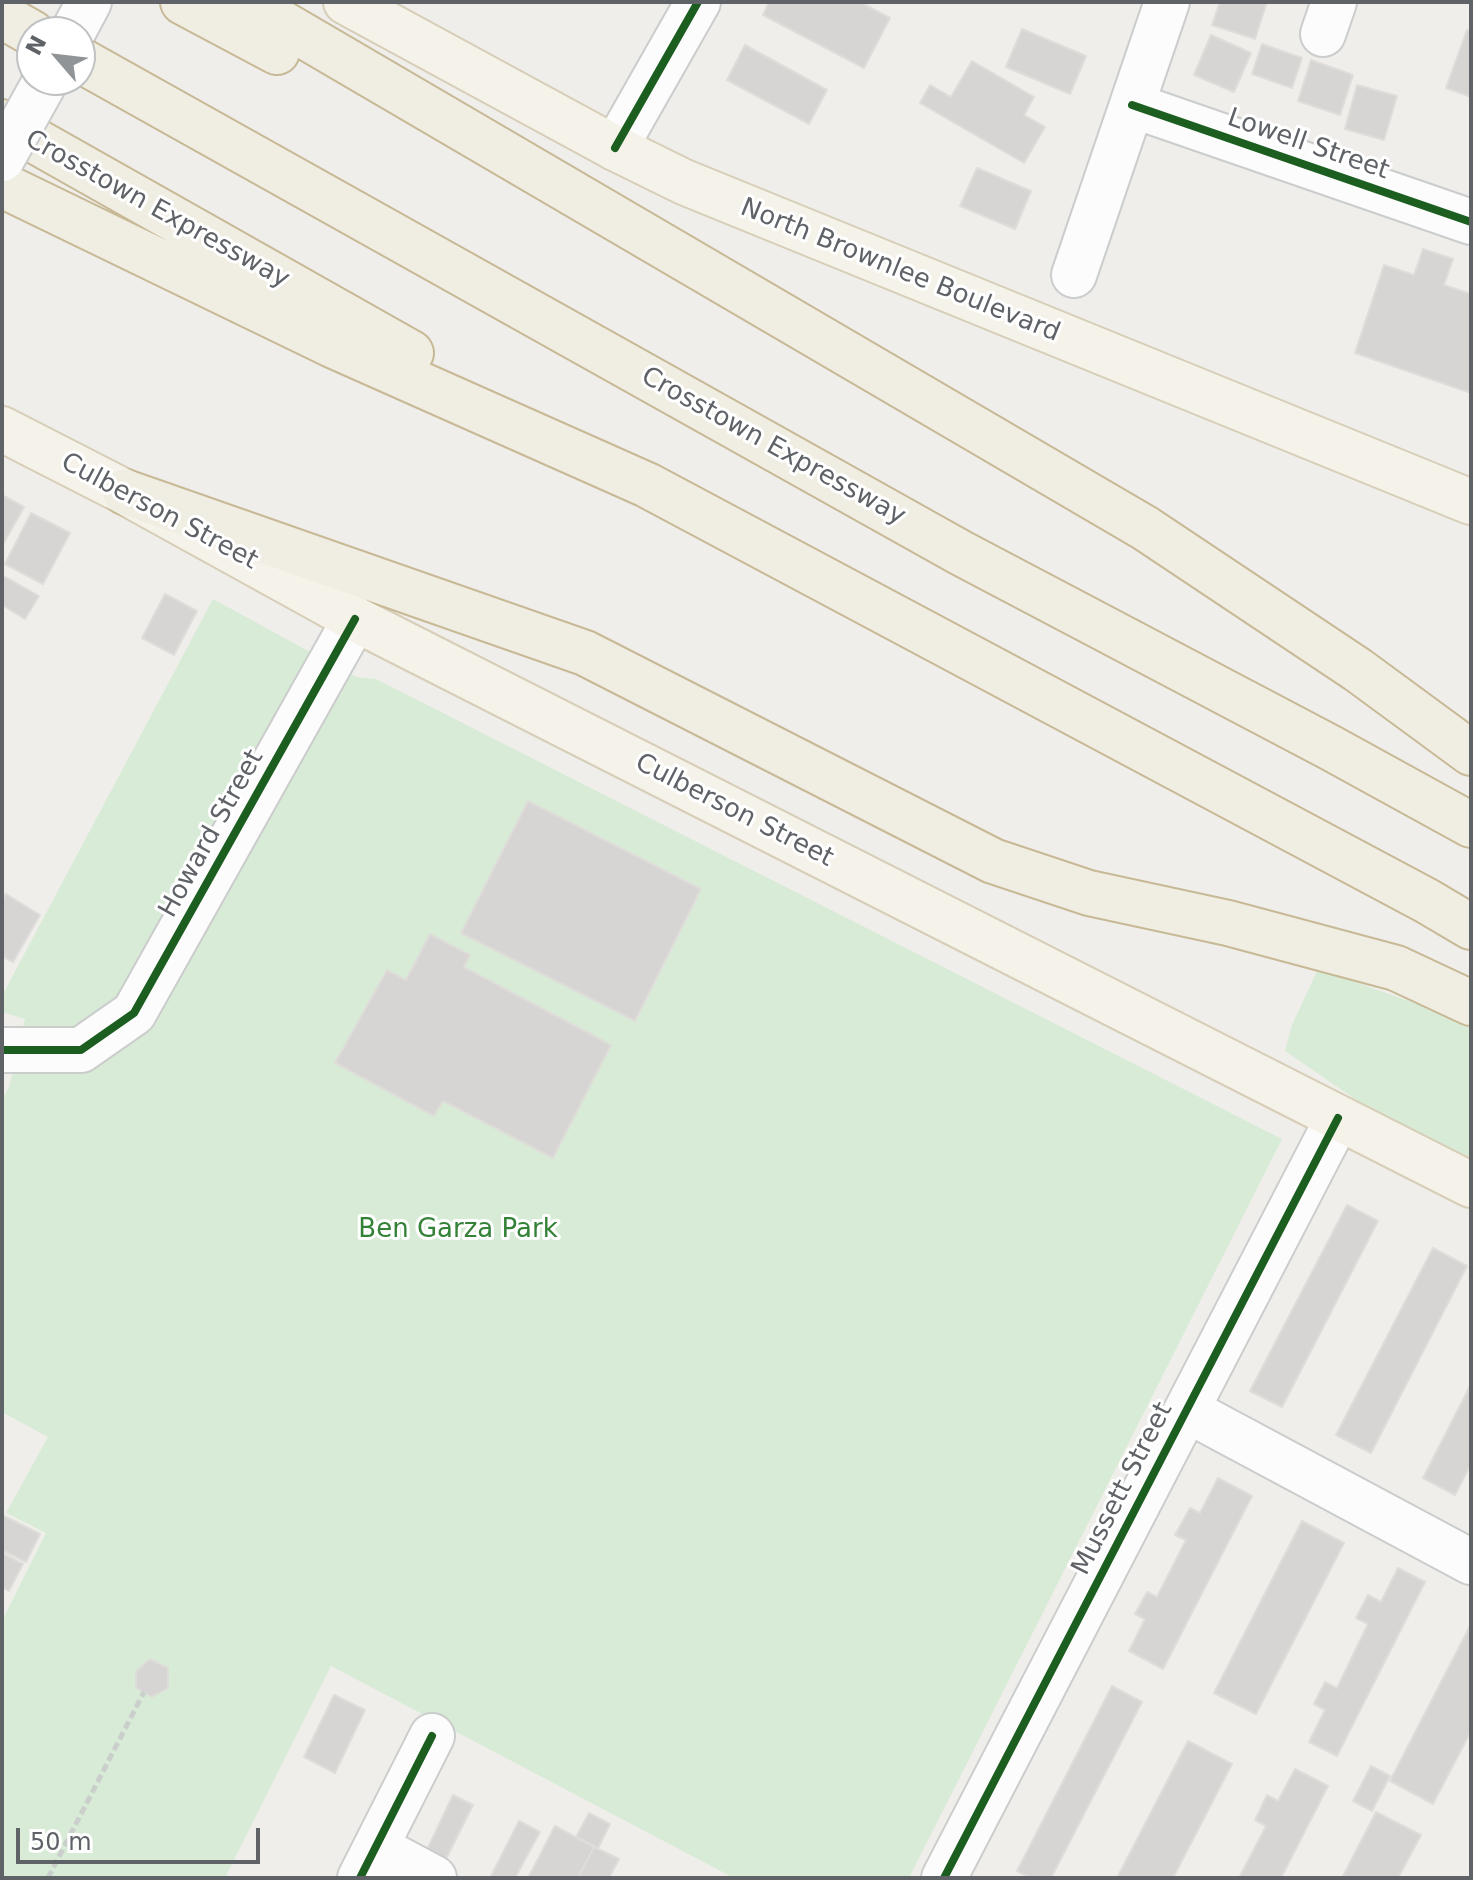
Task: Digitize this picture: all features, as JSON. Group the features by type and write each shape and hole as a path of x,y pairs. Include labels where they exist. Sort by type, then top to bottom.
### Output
{"highway":[{"path":"183,2 973,428"},
{"path":"246,2 1145,528 1358,670 1471,753"},
{"name":"Crosstown Expressway","path":"96,69 961,553 1471,825"},
{"name":"Crosstown Expressway","path":"2,122 647,485"},
{"path":"2,185 332,345 647,485 1471,927"},
{"path":"125,492 585,653 993,861 1089,893 1228,923 1396,968 1471,1003"}],"main road":[{"name":"North Brownlee Boulevard","path":"346,2 615,148 684,182 1471,502"},
{"name":"Culberson Street","path":"2,429 125,492 355,619 1471,1185"}],"street":[{"path":"615,148 698,2"},
{"path":"1074,275 1167,2"},
{"path":"2,159 37,96"},
{"name":"Lowell Street","path":"1132,105 1471,222"},
{"name":"Howard Street","path":"2,1050 81,1050 134,1013 355,619"},
{"name":"Mussett Street","path":"944,1878 1338,1118"},
{"path":"1187,1410 1471,1562"},
{"path":"432,1736 368,1862 434,1878"}],"path":[{"path":"48,1878 144,1692"}],"green space":[{"name":"Ben Garza Park","path":"213,599 356,677 376,679 1282,1139 909,1878 734,1878 331,1666 225,1878 2,1878 2,1621 46,1533 6,1513 48,1437 2,1412 2,1100 9,1087 25,1019 2,1012 2,996"},
{"path":"1318,969 1443,1013 1471,1026 1471,1165 1399,1129 1285,1051 1292,1025"}],"building":[{"path":"769,2 860,2 890,18 864,68 763,15"},
{"path":"1220,2 1267,2 1255,39 1212,25"},
{"path":"1022,29 1086,56 1070,94 1006,67"},
{"path":"1467,30 1471,32 1471,97 1446,88"},
{"path":"1211,35 1251,53 1234,92 1194,75"},
{"path":"1262,44 1302,58 1292,88 1252,74"},
{"path":"745,45 827,90 809,124 727,80"},
{"path":"1311,60 1353,75 1340,115 1298,101"},
{"path":"972,61 1034,97 1024,115 1045,127 1024,163 920,103 930,85 951,97"},
{"path":"1357,85 1397,96 1384,140 1345,129"},
{"path":"977,168 1031,191 1015,229 960,206"},
{"path":"1423,249 1453,259 1444,285 1471,294 1471,393 1355,353 1384,265 1414,275"},
{"path":"2,495 24,507 2,546"},
{"path":"31,513 70,533 43,584 5,564"},
{"path":"2,575 39,596 25,619 2,605"},
{"path":"165,594 197,611 174,655 142,638"},
{"path":"528,801 701,889 635,1021 461,933"},
{"path":"6,894 40,915 13,962 2,956 2,901"},
{"path":"430,934 470,955 464,967 611,1045 553,1158 443,1101 434,1116 335,1063 387,970 406,980"},
{"path":"1347,1205 1378,1221 1282,1407 1250,1391"},
{"path":"1433,1248 1467,1266 1371,1453 1336,1435"},
{"path":"1471,1384 1471,1464 1455,1495 1423,1478"},
{"path":"1218,1478 1252,1496 1163,1669 1129,1651 1145,1619 1135,1614 1147,1592 1157,1597 1186,1540 1175,1535 1190,1508 1200,1513"},
{"path":"2,1515 40,1534 26,1562 2,1550"},
{"path":"1302,1521 1344,1543 1256,1714 1214,1693"},
{"path":"2,1553 23,1564 9,1591 2,1587"},
{"path":"1398,1568 1425,1582 1337,1756 1309,1742 1325,1710 1314,1704 1325,1682 1337,1688 1368,1624 1356,1618 1368,1595 1381,1602"},
{"path":"1471,1624 1471,1731 1433,1804 1390,1781"},
{"path":"150,1659 168,1668 168,1688 152,1697 136,1688 136,1671"},
{"path":"1112,1686 1142,1702 1051,1878 1031,1878 1017,1871"},
{"path":"334,1695 365,1710 335,1773 304,1757"},
{"path":"1188,1741 1232,1764 1173,1878 1117,1878"},
{"path":"1371,1766 1390,1776 1372,1811 1353,1801"},
{"path":"1295,1769 1328,1786 1281,1878 1239,1878 1266,1826 1255,1820 1267,1795 1278,1801"},
{"path":"453,1795 473,1805 444,1863 425,1854"},
{"path":"1376,1812 1421,1835 1398,1878 1342,1878"},
{"path":"589,1813 610,1824 598,1848 576,1837"},
{"path":"519,1821 540,1832 515,1878 490,1878"},
{"path":"555,1826 594,1847 578,1878 528,1878"},
{"path":"594,1847 619,1859 609,1878 578,1878"}],"cycle path":[{"path":"615,148 698,2"},
{"path":"1132,105 1471,222"},
{"path":"2,1050 81,1050 134,1013 355,619"},
{"path":"944,1878 1338,1118"},
{"path":"360,1878 432,1736"}]}
